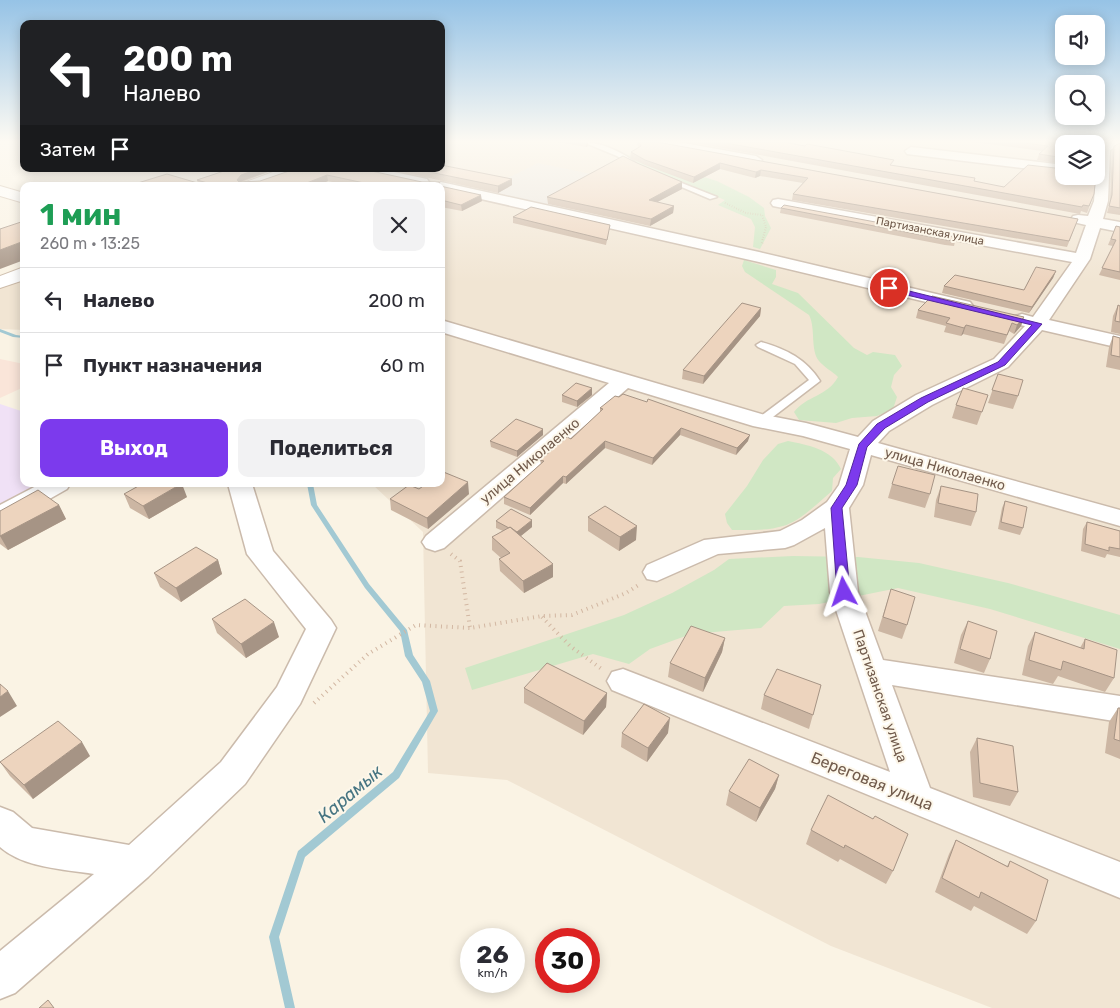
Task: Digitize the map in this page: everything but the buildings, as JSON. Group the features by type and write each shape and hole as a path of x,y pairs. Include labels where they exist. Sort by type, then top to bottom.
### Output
{"street":[{"path":"455,189 759,257 980,310"},
{"path":"657,572 713,546 785,538 810,526 836,508 851,485 862,446 881,426 924,400 1001,364 1037,324 1082,259 1101,201 1100,189"},
{"path":"0,191 20,197"},
{"name":"Партизанская улица","path":"778,203 1082,259"},
{"path":"1066,217 1120,227"},
{"path":"0,282 20,274"},
{"path":"1008,317 1120,342"},
{"name":"улица Николаенко","path":"445,327 761,420 806,430 1120,518"},
{"name":"улица Николаенко","path":"435,542 625,380"},
{"path":"0,516 53,487"},
{"path":"0,978 135,864 233,773 288,696 321,628 260,554 241,487"},
{"name":"Партизанская улица","path":"836,508 844,592 916,798"},
{"path":"871,670 1120,709"},
{"name":"Береговая улица","path":"623,681 1120,880"},
{"path":"0,824 23,844 135,864"}],"lane":[{"path":"693,189 713,197"},
{"path":"760,345 789,356 808,368 815,381 761,420"}],"path":[{"path":"713,197 746,213 762,215 766,227 759,257"},
{"path":"435,542 460,560 470,628"},
{"path":"368,654 416,626 470,628 542,616 572,615 626,593 657,572"},
{"path":"542,616 549,626 586,660"}],"shaded area":[{"path":"445,189 1120,189 1120,1008 992,1008 831,946 507,780 428,773 423,532 375,487 445,487"},
{"path":"486,189 596,189 561,208 484,190"},
{"path":"20,274 20,330 0,329 0,282"},
{"path":"0,359 20,363 20,389 0,398"},
{"path":"0,404 20,411 20,487 40,487 0,509"}],"green space":[{"path":"698,189 733,189 749,197 764,208 765,216 771,228 760,249 753,247 755,227 751,219 718,205 725,200"},
{"path":"744,260 776,270 776,277 772,284 798,293 854,348 867,355 873,352 895,355 902,366 894,375 891,387 897,397 893,409 877,416 852,418 836,423 799,420 794,412 805,402 829,388 838,377 821,363 816,356 809,315 745,272 742,266"},
{"path":"788,441 825,452 837,462 841,469 833,478 832,491 809,511 789,524 777,528 732,530 727,523 725,514 747,486 763,460 778,444"},
{"path":"793,556 858,557 919,563 1008,583 1120,615 1120,649 990,609 898,588 819,604 784,606 761,628 691,634 650,649 629,664 593,654 472,690 465,668 624,615 672,593 714,570 729,559"}],"waterway":[{"name":"Карамык","path":"0,330 20,337"},
{"name":"Карамык","path":"290,1008 274,937 301,854 396,775 434,711 426,681 409,656 403,630 367,586 314,505 311,487"}],"route":[{"path":"844,592 836,508 851,485 862,446 881,426 924,400 1001,364 1037,324 889,288"}]}
